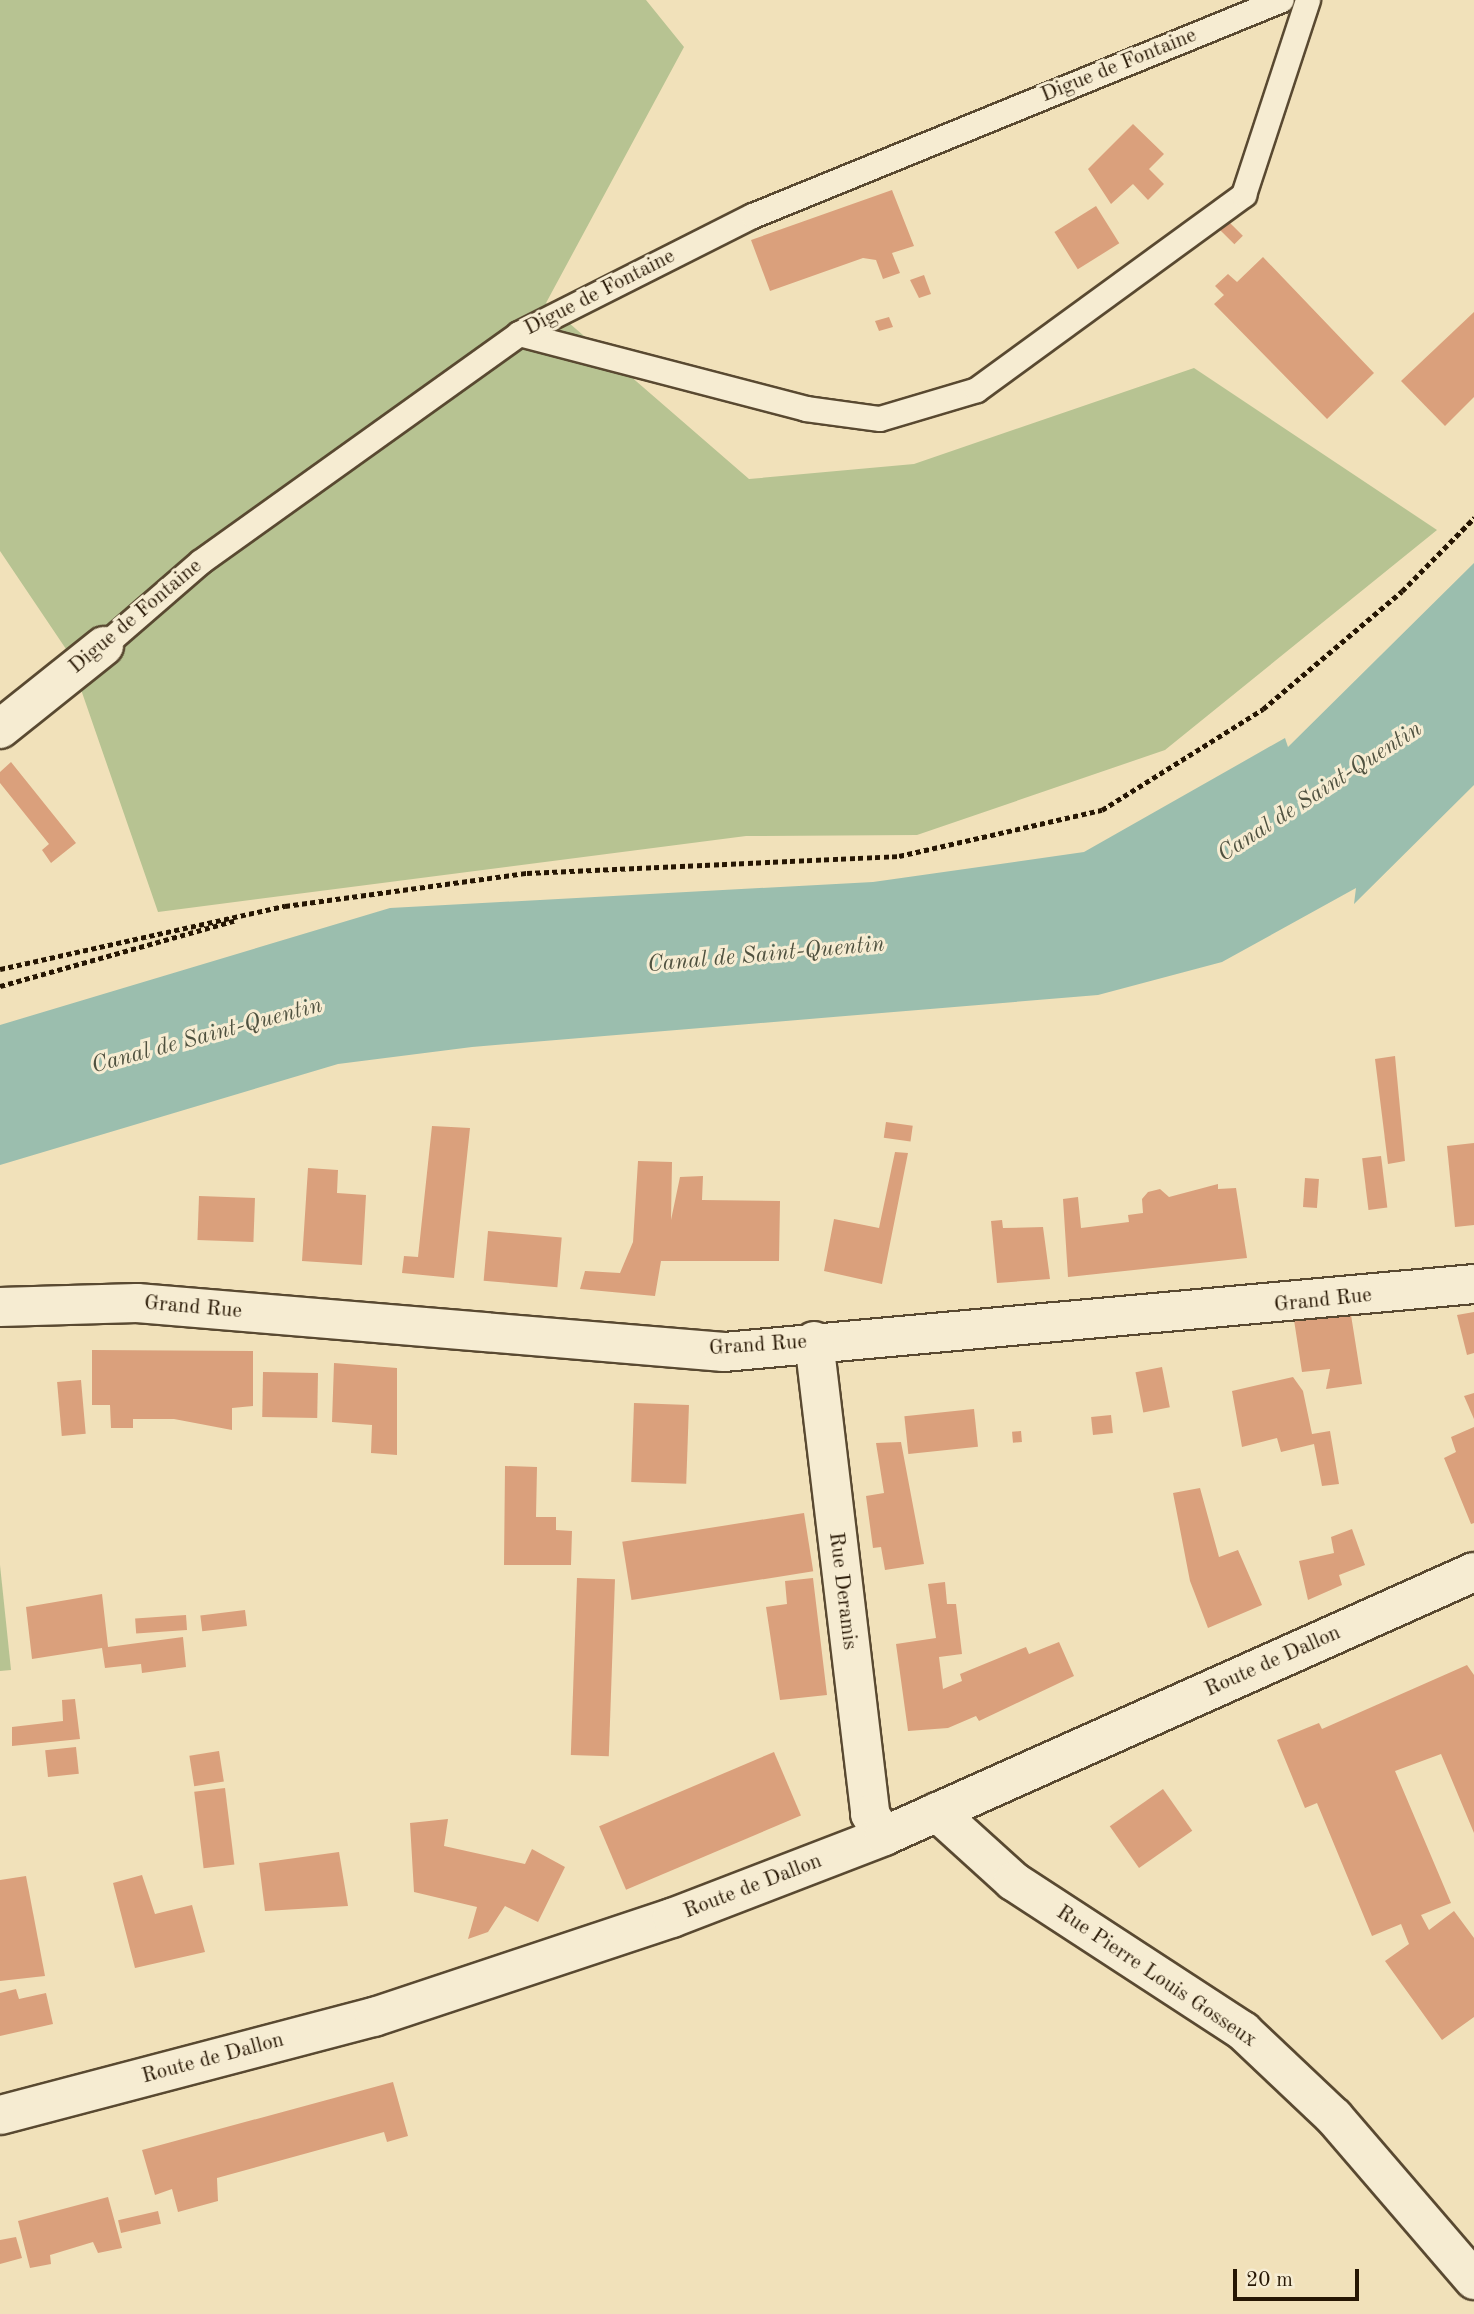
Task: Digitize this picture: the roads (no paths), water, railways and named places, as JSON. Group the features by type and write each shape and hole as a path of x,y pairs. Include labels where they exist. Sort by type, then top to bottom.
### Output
{"street":[{"name":"Digue de Fontaine","path":"0,729 104,646"},
{"name":"Grand Rue","path":"0,1307 137,1303 724,1352 814,1341 1474,1284"},
{"name":"Rue Deramis","path":"814,1341 870,1814 884,1836"},
{"name":"Route de Dallon","path":"0,2115 505,1977 884,1836 1474,1572"},
{"name":"Rue Pierre Louis Gosseux","path":"937,1812 1013,1881 1243,2031 1334,2117 1474,2280"}],"lane":[{"name":"Digue de Fontaine","path":"104,646 201,562 519,334 752,216 1282,0"},
{"path":"519,334 806,409 880,419 977,390 1244,195 1308,0"}],"water":[{"name":"Canal de Saint-Quentin","path":"1474,563 1474,785 1354,904 1356,888 1222,962 1098,995 472,1047 338,1064 0,1165 0,1025 390,908 873,882 1084,852 1285,738 1288,747"}]}
